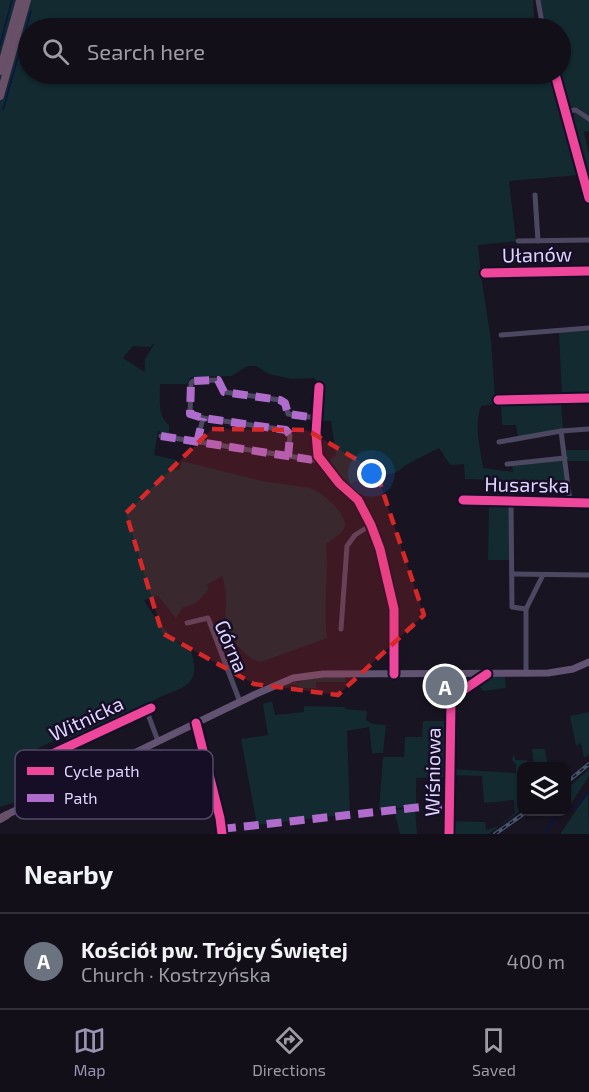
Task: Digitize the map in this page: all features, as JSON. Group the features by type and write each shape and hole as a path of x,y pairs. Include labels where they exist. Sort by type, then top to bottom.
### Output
{"highway":[{"path":"0,71 20,0"},
{"path":"22,18 27,0"},
{"path":"0,96 18,32"}],"main road":[{"path":"140,750 279,683 300,677 329,674 526,674 558,672 589,662"}],"street":[{"path":"538,0 541,18"},
{"path":"558,84 589,198"},
{"path":"565,111 576,110 589,119"},
{"path":"535,195 538,241"},
{"path":"518,241 589,240"},
{"name":"Ułanów","path":"485,273 589,271"},
{"path":"501,335 589,328"},
{"path":"288,457 290,435 286,430 194,416 189,411 190,385 193,381 218,380 224,392 280,400 285,403 288,414 317,418"},
{"path":"319,387 316,433 320,461 358,500 380,549 394,609 394,674"},
{"path":"498,400 589,398"},
{"path":"197,443 203,418"},
{"path":"499,442 561,431 589,429"},
{"path":"561,431 570,502"},
{"path":"161,436 320,461"},
{"path":"507,464 565,458"},
{"name":"Husarska","path":"464,500 589,503"},
{"path":"511,502 512,608 526,609"},
{"path":"341,629 347,546 355,535 371,525"},
{"path":"512,574 589,575"},
{"path":"526,674 526,609 543,574"},
{"name":"Górna","path":"187,622 208,618 240,702"},
{"name":"Wiśniowa","path":"472,684 475,674"},
{"name":"Wiśniowa","path":"449,834 451,702 454,697 487,674"},
{"name":"Witnicka","path":"59,750 149,709 158,741"},
{"path":"196,723 203,750"},
{"path":"213,790 222,834"}],"highlighted area":[{"path":"212,429 307,430 376,471 424,615 338,695 254,684 162,633 126,513"}],"green space":[{"path":"0,0 533,0 534,18 18,18 18,84 554,84 579,175 509,181 516,241 478,245 491,340 495,396 495,404 481,406 479,414 478,437 483,468 513,472 512,465 559,460 563,462 565,482 514,481 515,500 508,500 508,484 501,483 500,490 495,493 499,492 500,500 492,499 494,480 465,479 464,464 450,465 439,448 397,472 351,483 361,501 325,463 336,455 331,421 319,421 312,416 317,385 315,378 292,379 269,374 256,366 247,366 232,376 191,377 187,384 160,384 161,412 169,425 169,437 158,431 154,455 176,460 175,470 180,470 182,461 262,481 310,488 321,494 339,510 345,523 344,529 326,544 327,638 261,662 252,659 233,640 228,631 225,614 225,586 222,576 207,585 208,590 203,596 194,604 183,607 176,618 158,596 144,600 172,637 191,651 194,674 190,681 148,704 149,708 80,737 60,738 34,750 15,750 15,802 0,807","holes":["155,343 145,359 145,372 123,358 133,346 150,347"]},
{"path":"540,0 589,0 589,117 579,108 572,108 561,84 571,84 571,18 544,18"},
{"path":"574,112 589,122 589,131 584,132 589,155 589,176 574,121"},
{"path":"589,331 589,397 562,397 559,332"},
{"path":"561,400 563,430 518,437 516,425 502,425 501,402"},
{"path":"565,450 589,450 589,461 567,461"},
{"path":"489,504 509,506 509,560 488,560"},
{"path":"345,677 346,682 316,682 316,688 302,688 293,684 271,691 296,681 298,684 303,679"},
{"path":"435,677 463,677 473,681 449,697 434,690 434,687 438,687 438,691 456,691 456,679 438,679 438,683 435,683"},
{"path":"494,677 505,677 506,688 484,691 477,684 485,683"},
{"path":"272,701 275,715 304,712 304,706 345,707 367,711 366,720 372,724 386,725 383,753 372,753 369,727 347,731 350,814 257,825 241,739 268,735 263,704"},
{"path":"589,712 589,754 584,758 581,743 576,746 570,716"},
{"path":"423,721 447,721 446,777 416,778 416,806 379,810 383,757 404,757 405,737 422,737"},
{"path":"532,749 545,749 547,762 534,762"},
{"path":"513,754 516,760 527,760 527,762 517,762 517,813 489,834 450,834 451,821 485,822 486,830 499,826 515,813 514,800 484,803 482,776 451,775 451,769 516,773 516,765 512,760"},
{"path":"589,769 589,776 571,804 571,785"},
{"path":"588,793 589,834 560,834"},
{"path":"415,808 417,834 400,834 394,810"}],"waterway":[{"path":"0,45 12,0"},
{"path":"29,18 31,11"},
{"path":"3,110 18,57"},
{"path":"574,807 579,805 589,792"},
{"path":"544,834 556,816"}],"railway":[{"path":"571,779 589,764"},
{"path":"495,834 520,816"}],"marked path":[{"path":"288,457 290,435 286,430 203,418 190,414 191,383 218,380 224,392 280,400 285,403 288,414 317,418 317,422"},
{"path":"197,443 203,418"},
{"path":"161,436 320,461 319,458"},
{"path":"221,829 449,804"}],"cycle path":[{"path":"558,84 589,198"},
{"path":"485,273 589,271"},
{"path":"319,387 316,433 318,456 339,483 358,500 380,549 394,609 394,674"},
{"path":"498,400 589,398"},
{"path":"463,500 589,503"},
{"path":"449,834 451,702 456,695 487,674"},
{"path":"61,750 151,708"},
{"path":"196,723 203,750"},
{"path":"213,790 222,834"}],"place":[{"name":"Kościół pw. Trójcy Świętej","path":"445,686"}]}
